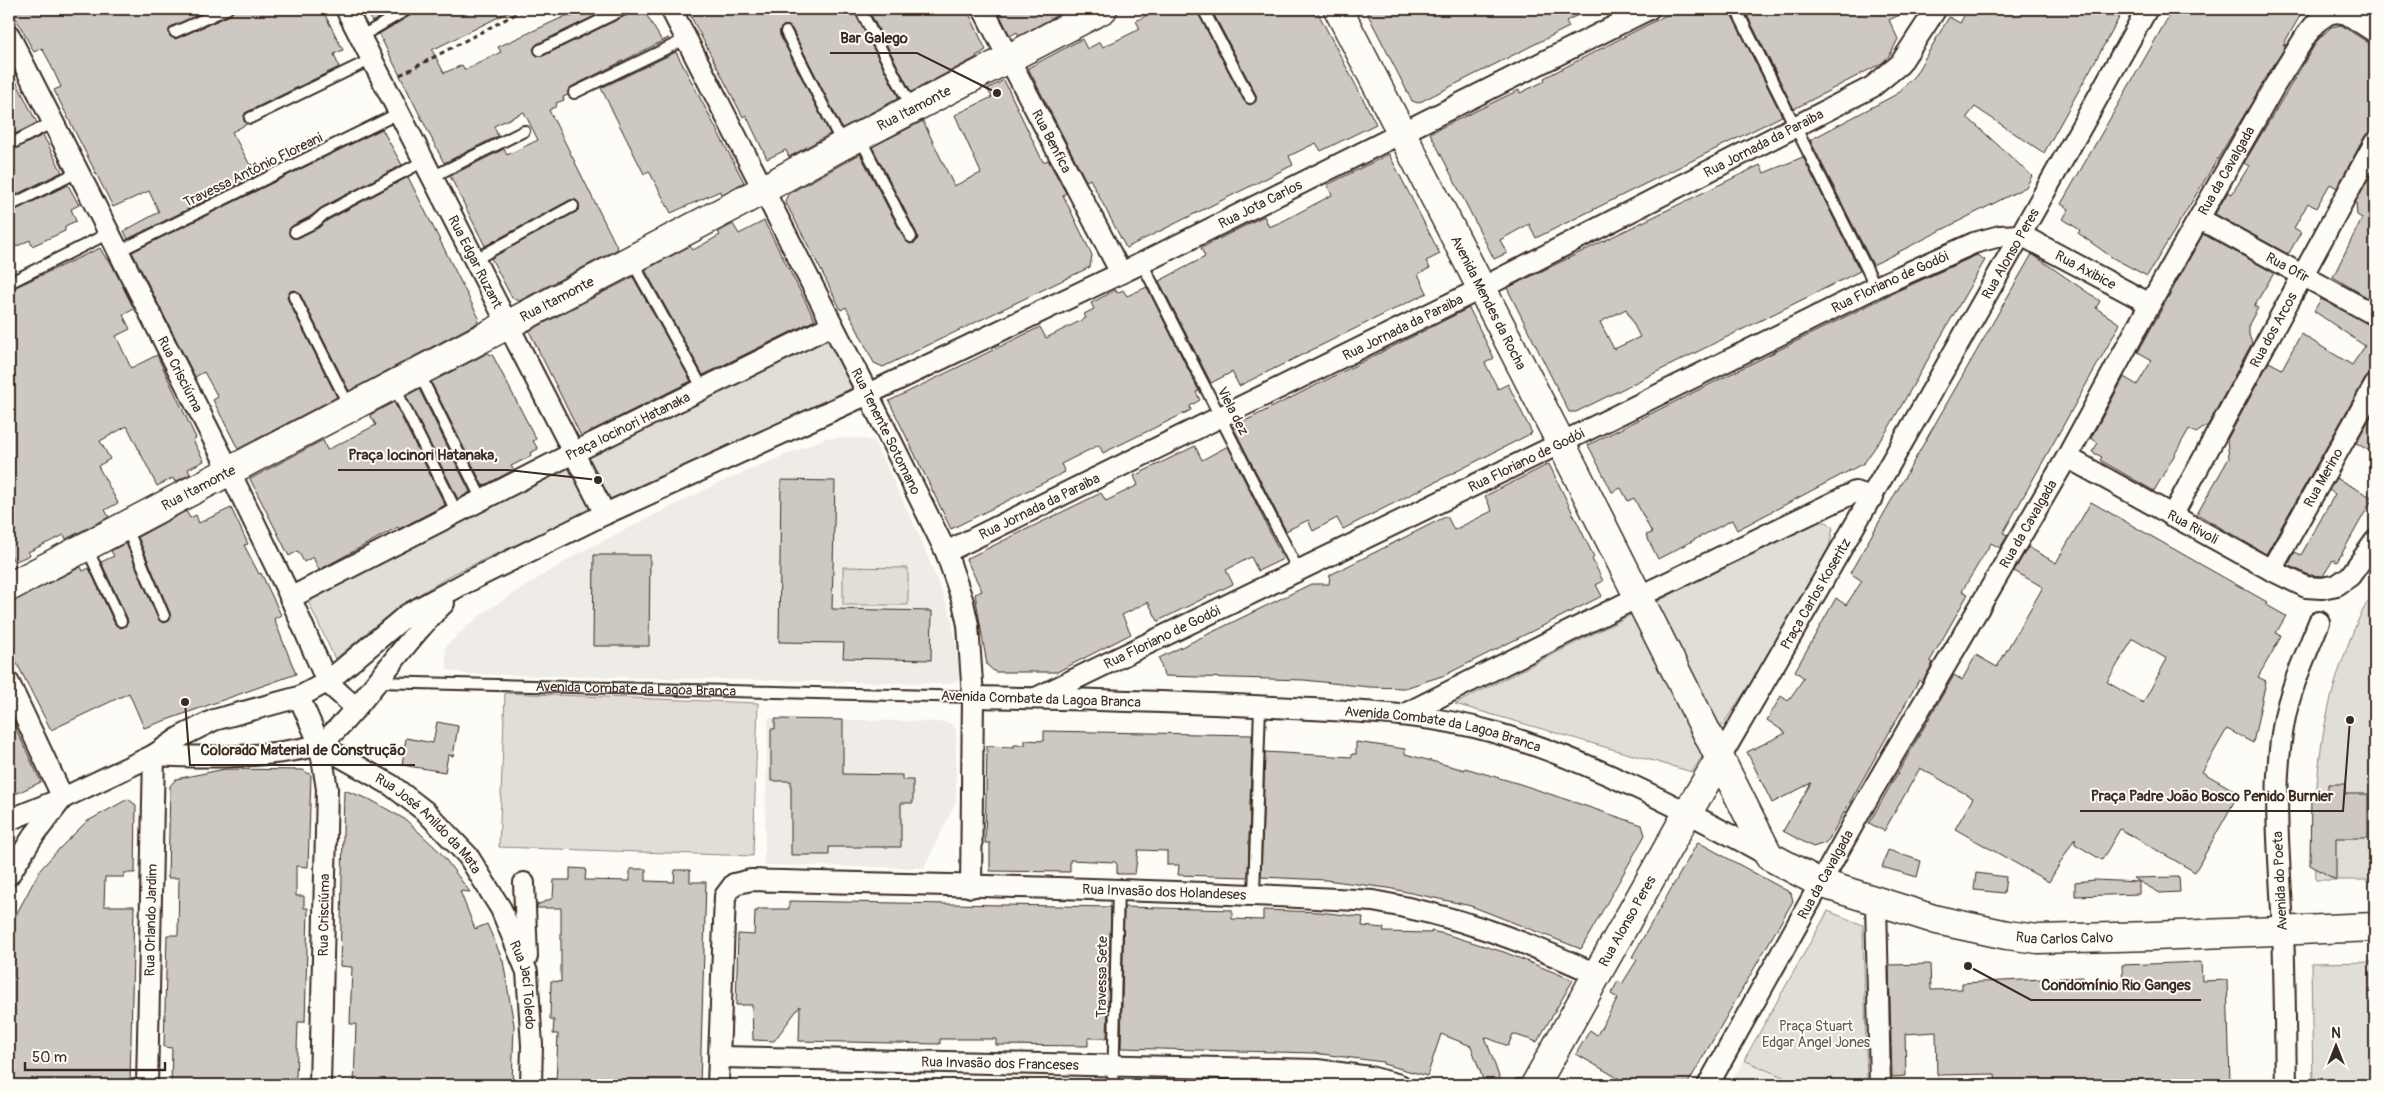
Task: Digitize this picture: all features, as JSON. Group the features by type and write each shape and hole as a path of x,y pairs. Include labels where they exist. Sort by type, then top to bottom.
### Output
{"street":[{"name":"Rua Edgar Ruzant","path":"346,9 604,514"},
{"name":"Rua Tenente Sotomano","path":"671,9 868,394 946,552 963,602 968,625 973,697 971,887"},
{"name":"Rua Benfica","path":"983,9 1121,273"},
{"name":"Avenida Mendes da Rocha","path":"1338,9 1638,597"},
{"name":"Rua Jota Carlos","path":"868,394 1142,263 1649,9"},
{"name":"Rua Jornada da Paraiba","path":"946,552 1480,289 1872,87 1900,64 1936,9"},
{"name":"Rua Alonso Peres","path":"1873,497 2022,236 2146,9"},
{"name":"Rua Itamonte","path":"9,587 350,406 394,385 631,260 1098,10"},
{"name":"Rua da Cavalgada","path":"1708,1085 1820,883 2066,457 2150,304 2275,85 2318,21 2328,14 2336,12 2347,14 2375,32"},
{"name":"Rua Crisciúma","path":"9,35 229,470 290,598 327,682 356,708"},
{"name":"Rua dos Arcos","path":"2172,516 2375,142"},
{"name":"Rua Ofir","path":"2200,219 2375,315"},
{"name":"Rua Floriano de Godói","path":"1036,698 1299,572 1876,286 1974,243 2000,236 2022,236"},
{"name":"Rua Axibice","path":"2022,236 2150,304"},
{"name":"Praça Iocinori Hatanaka","path":"290,598 573,453 832,324"},
{"name":"Rua Merino","path":"2271,570 2375,385"},
{"path":"9,820 64,798 154,755 182,736 214,720 299,697 327,682 408,614 465,583 604,514 868,394"},
{"name":"Rua Rivoli","path":"2066,457 2271,570 2306,587 2322,588 2337,585 2350,576 2375,541"},
{"path":"1406,714 1638,597 1855,492 1873,497"},
{"name":"Praça Carlos Koseritz","path":"1720,758 1873,497"},
{"path":"154,755 236,757 296,751 320,746 356,708 422,624 465,583"},
{"path":"1638,597 1769,856"},
{"name":"Avenida do Poeta","path":"2286,1085 2283,931 2275,806 2284,721 2297,678 2319,622"},
{"path":"9,683 64,798"},
{"name":"Rua Crisciúma","path":"299,697 320,746 327,789 320,1085"},
{"name":"Avenida Combate da Lagoa Branca","path":"973,697 1260,706 1406,714 1493,732 1562,756 1688,812"},
{"name":"Rua José Anildo da Mata","path":"320,746 392,785 426,812 468,856 490,890"},
{"name":"Rua Orlando Jardim","path":"147,1085 154,755"},
{"name":"Rua Alonso Peres","path":"1535,1085 1720,758"},
{"path":"9,875 32,838 64,798"},
{"name":"Rua Carlos Calvo","path":"1688,812 1820,883 1937,920 2007,935 2038,938 2375,927"},
{"name":"Rua Invasão dos Holandeses","path":"718,1058 725,896 734,884 751,880 971,887 1118,888 1373,901 1414,908 1467,921 1528,944 1598,975"},
{"path":"524,883 527,972"},
{"name":"Rua Jací Toledo","path":"490,890 501,909 527,972 532,1045 531,1085"},
{"path":"1876,902 1880,1085"},
{"path":"718,1058 718,1085"},
{"name":"Rua Invasão dos Franceses","path":"718,1058 1113,1076 1317,1070 1370,1077 1400,1085"}],"lane":[{"path":"175,32 226,9"},
{"path":"360,36 408,9"},
{"path":"540,50 624,9"},
{"path":"860,9 913,109"},
{"path":"1203,9 1250,98"},
{"path":"1736,9 1876,286"},
{"path":"786,32 911,237"},
{"path":"574,94 686,39"},
{"path":"250,118 372,59"},
{"name":"Travessa Antônio Floreani","path":"119,251 399,113"},
{"path":"9,145 53,122"},
{"path":"295,232 315,222 324,214 428,169 524,132"},
{"path":"9,206 78,172"},
{"path":"474,260 573,206"},
{"path":"9,283 110,233"},
{"path":"631,260 703,389"},
{"name":"Viela dez","path":"1142,263 1299,572"},
{"path":"294,297 350,406"},
{"path":"419,372 482,500"},
{"path":"394,385 457,513"},
{"path":"125,525 164,616"},
{"path":"86,546 121,621"},
{"name":"Avenida Combate da Lagoa Branca","path":"376,682 973,697"},
{"path":"1254,894 1260,706"},
{"name":"Travessa Sete","path":"1113,1076 1118,888"},
{"path":"1518,1085 1524,1085"}],"path":[{"path":"384,83 526,9"}],"shaded area":[{"path":"826,438 858,438 874,441 917,530 952,618 959,669 958,680 947,684 469,674 447,670 445,647 462,631 484,612 577,554 716,484"},
{"path":"768,718 946,722 954,725 956,730 956,802 924,868 764,865"},
{"path":"1744,1060 1801,1085 1729,1085"}],"green space":[{"path":"827,338 852,388 455,573 398,607 335,659 307,599"},
{"path":"1827,522 1833,528 1829,547 1780,638 1692,772 1455,704 1810,524"},
{"path":"843,567 908,568 908,605 843,605"},
{"path":"2375,591 2375,880 2316,880 2316,793 2328,709 2351,637 2361,613"},
{"path":"505,693 758,703 753,856 499,847"},
{"name":"Praça Stuart Edgar Angel Jones","path":"1828,911 1863,925 1867,1085 1801,1085 1744,1060"},
{"path":"2375,962 2375,1085 2313,1085 2311,963"}],"building":[{"path":"11,9 211,9 170,28 169,35 175,39 230,15 234,9 322,9 343,50 334,54 339,67 245,113 244,121 247,124 232,132 257,175 128,239 124,231 159,212 149,191 113,207 54,90 61,87 49,61 42,48 34,52"},
{"path":"366,9 395,9 372,22"},
{"path":"415,9 515,9 432,50 444,73 462,65 465,70 501,52 498,47 570,14 571,17 587,9 609,9 537,44 533,49 536,55 543,56 627,15 631,9 643,9 662,41 669,38 571,87 568,95 563,97 564,100 556,103 557,106 549,110 618,249 519,301 512,298 491,258 576,212 579,209 579,203 576,200 570,200 485,246 450,176 504,149 507,155 538,140 524,112 494,126 498,136 444,163 379,34 411,15"},
{"path":"687,9 853,9 899,98 842,128 792,29 789,26 783,26 780,29 780,35 830,134 789,157 786,150 767,159 746,115 743,117"},
{"path":"868,9 967,9 986,50 977,57 911,92"},
{"path":"997,9 1064,9 1065,11 1019,36 1017,32 1010,36"},
{"path":"1146,9 1196,9 1244,101 1250,105 1256,101 1256,95 1211,9 1316,9 1376,124 1321,151 1316,143 1289,156 1293,165 1126,248 1090,179 1086,181 1028,68 1082,39 1087,49 1100,42 1103,47 1140,29 1136,21 1149,14"},
{"path":"1365,9 1590,9 1566,21 1569,27 1418,103 1412,101"},
{"path":"1678,9 1729,9 1782,116 1536,238 1529,224 1500,240 1507,253 1494,259 1430,133 1519,90 1520,93 1545,81 1544,78"},
{"path":"1744,9 1912,9 1889,20 1898,39 1890,55 1882,63 1794,109"},
{"path":"1968,9 2124,9 2044,153 1975,107 1967,117 2032,176 2026,187 1873,265 1810,140 1897,94 1915,75 1949,17 1960,23"},
{"path":"2173,9 2304,9 2283,45 2287,44 2147,276 2113,258 2078,233 2080,230 2063,219 2069,209 2061,204"},
{"path":"2341,25 2375,47 2375,130 2365,136 2337,188 2330,184 2316,208 2308,203 2294,228 2301,232 2289,253 2286,253 2215,214 2228,192 2232,194 2249,166 2244,163 2317,41 2331,27"},
{"path":"676,52 744,182 721,195 720,191 671,213 649,171 644,174 601,88"},
{"path":"9,67 37,123 9,137"},
{"path":"1004,80 1043,162 1048,160 1066,193 1063,195 1092,255 1090,267 883,367 874,363 846,307 841,310 785,201 788,194 860,154 905,240 910,244 915,243 918,238 917,234 872,147 923,121 954,186 981,173 955,115 992,97 987,89"},
{"path":"382,129 402,165 321,208 311,216 292,226 289,235 292,238 298,238 408,177 479,318 477,323 349,391 300,294 295,290 290,291 287,296 288,300 337,397 238,449 213,400 218,397 204,372 195,377 132,252"},
{"path":"43,135 62,172 9,198 9,152"},
{"path":"1389,154 1440,254 1426,261 1430,268 1418,274 1427,293 1239,386 1232,372 1211,383 1159,281 1205,257 1201,248 1264,216 1269,227 1283,221 1332,195 1327,185"},
{"path":"1803,157 1860,271 1576,412 1569,412 1507,288 1760,165 1764,173","holes":["1626,309 1640,337 1614,349 1600,322"]},
{"path":"2375,166 2375,302 2333,277 2362,218 2357,215 2356,201"},
{"path":"68,185 79,205 71,209 76,221 65,226 65,231 32,246 30,240 9,250 9,213"},
{"path":"764,221 815,320 703,375 645,270 690,246 693,250 720,235 718,232 733,224 739,234"},
{"path":"2203,234 2274,273 2254,306 2258,308 2249,324 2249,335 2252,343 2208,425 2196,433 2189,429 2154,491 2100,460 2102,457 2092,452 2098,443 2091,438 2124,377 2137,385 2152,360 2138,352"},
{"path":"100,248 107,260 109,259 134,309 123,315 130,329 116,336 131,368 157,355 196,438 193,440 204,461 188,469 190,474 175,482 173,478 157,486 127,426 100,441 110,459 98,466 118,503 105,510 109,517 66,539 64,535 28,552 30,555 14,562 9,551 9,290"},
{"path":"2032,254 2100,301 2096,308 2120,324 2003,533 2008,535 2000,548 1991,543 1962,591 1968,594 1930,661 1933,663 1922,682 1919,680 1829,839 1825,843 1813,847 1783,831 1811,783 1772,803 1747,752 1786,733 1767,720 1781,696 1788,701 1804,678 1795,671 1836,598 1846,605 1862,581 1850,573"},
{"path":"1977,255 1985,260 1888,429 1864,463 1737,530 1732,520 1658,559 1646,535 1652,533 1634,498 1628,501 1621,488 1612,492 1588,445 1895,292"},
{"path":"633,277 691,381 581,436 529,331"},
{"path":"1147,287 1199,391 1196,392 1200,400 1190,406 1191,410 1103,453 1099,445 1061,464 1065,472 951,529 889,401 1040,327 1046,338 1086,318 1084,314 1094,309 1091,303 1116,290 1117,293 1123,290 1127,296"},
{"path":"2321,299 2375,327 2375,373 2365,379 2266,554 2197,514 2229,458 2227,440 2269,362 2282,369 2301,334 2352,365 2365,346 2314,311"},
{"path":"1469,308 1494,358 1485,363 1498,389 1508,384 1532,433 1343,529 1337,518 1313,531 1308,520 1286,531 1233,427"},
{"path":"488,353 493,356 536,439 533,441 538,449 530,453 531,456 511,466 514,470 483,486 431,382"},
{"path":"419,389 470,492 458,499 406,396"},
{"path":"394,402 445,505 399,529 398,527 319,570 313,557 304,562 298,551 289,556 250,479 323,440 327,450 376,425 370,415"},
{"path":"2375,409 2375,454 2356,443"},
{"path":"1195,446 1202,460 1228,446 1283,559 1258,571 1251,557 1226,570 1233,584 1158,621 1148,602 1122,615 1131,634 1057,672 995,672 987,665 975,594 982,591 966,559 1101,493 1106,501 1138,485 1134,476"},
{"path":"1549,464 1594,557 1592,559 1603,581 1596,585 1602,596 1445,675 1405,688 1369,687 1304,680 1164,676 1159,658 1311,584 1329,584 1330,575 1447,516 1454,530 1492,511 1485,496"},
{"path":"2336,478 2373,498 2337,562 2333,560 2323,576 2309,575 2288,565 2295,552 2301,555 2335,494 2329,490"},
{"path":"781,480 835,481 832,609 932,611 931,660 843,658 844,643 779,642"},
{"path":"2091,502 2267,602 2265,604 2286,616 2276,633 2281,635 2278,642 2258,677 2266,681 2253,743 2227,729 2202,772 2239,793 2195,872 2120,829 2102,860 2075,844 2075,838 2049,882 1955,829 1973,798 1920,768 1884,831 1869,823 1954,675 1962,680 1976,655 1997,667 2043,587 2014,571 2028,547 2056,563","holes":["2133,639 2167,659 2143,703 2107,682"]},
{"path":"231,508 248,544 244,545 259,574 261,573 281,615 274,619 296,674 144,728 129,693 51,730 9,648 9,603 81,567 83,571 89,568 115,624 120,628 124,627 128,622 127,618 101,562 114,556 111,551 126,543 158,619 163,623 167,622 171,617 170,613 138,537 186,511 190,518 196,515 199,523"},
{"path":"594,555 650,555 649,646 593,646"},
{"path":"9,714 41,782 9,797"},
{"path":"775,719 843,720 843,774 902,775 902,780 913,780 913,803 901,803 901,847 829,847 829,855 791,855 791,781 771,781 771,729 775,729"},
{"path":"437,722 458,726 453,756 448,755 445,772 402,765 406,738 433,743"},
{"path":"1044,731 1252,735 1248,877 1178,875 1179,865 1167,865 1167,851 1138,850 1135,874 1117,874 1117,864 1115,862 1070,860 1070,872 990,871 990,843 985,843 987,746 1014,747 1014,745 1025,745 1025,740 1044,741"},
{"path":"1356,742 1405,749 1405,754 1465,770 1465,768 1520,784 1642,825 1645,835 1581,949 1471,906 1388,888 1326,880 1261,877 1265,752 1352,757 1352,754 1356,754"},
{"path":"225,769 303,770 311,775 308,867 296,866 296,896 304,896 304,908 308,908 305,1022 298,1022 296,1078 290,1078 290,1085 171,1085 172,1048 164,1047 167,935 178,935 179,878 168,878 170,786 176,779"},
{"path":"2328,784 2345,784 2345,794 2368,794 2368,838 2336,838 2336,880 2310,865 2311,793 2328,793"},
{"path":"344,790 371,800 406,820 440,852 470,892 460,891 475,929 487,924 503,961 514,1025 512,1085 354,1085 356,1024 350,1024 352,967 340,966"},
{"path":"128,799 136,805 135,873 124,873 124,877 105,877 104,906 134,906 130,1085 9,1085 9,986 11,987 13,957 9,957 9,928 40,870 59,849 86,822"},
{"path":"1698,842 1791,893 1793,901 1687,1085 1630,1085 1576,1054 1590,1030 1597,1035 1618,998 1611,994 1618,981 1622,984 1637,960 1632,957"},
{"path":"1888,850 1921,861 1917,877 1882,867"},
{"path":"570,868 586,869 585,880 630,881 630,869 646,869 646,881 674,882 675,870 690,870 690,882 706,882 700,1085 556,1085 558,1034 553,1034 554,1020 550,1020 551,981 561,982 561,908 537,908 537,905 553,898 554,880 570,880"},
{"path":"1976,873 2006,877 2004,893 1974,890"},
{"path":"2179,877 2180,892 2160,893 2133,878"},
{"path":"2095,880 2139,882 2139,894 2075,896 2075,882"},
{"path":"789,901 1111,907 1107,1038 1088,1038 1088,1046 996,1045 996,1039 940,1039 940,1044 799,1041 800,1006 774,1041 753,1040 752,1005 736,1005 738,934 754,935 755,911 758,911 758,909 789,909"},
{"path":"1124,907 1232,910 1232,919 1263,920 1263,910 1319,912 1363,917 1362,926 1384,928 1383,932 1431,933 1431,931 1445,934 1504,952 1573,980 1537,1042 1513,1034 1508,1046 1485,1037 1502,1085 1485,1085 1471,1046 1441,1034 1427,1076 1383,1064 1383,1062 1314,1053 1121,1048"},
{"path":"2201,962 2202,981 2227,980 2230,1082 2195,1083 2195,1085 1996,1085 1995,1074 1937,1075 1936,1032 1905,1034 1906,1076 1892,1077 1889,965 1930,964 1931,990 1962,989 1962,983 2083,977 2084,984 2123,983 2122,965"}],"place":[{"name":"Bar Galego","path":"997,93"},
{"name":"Praça Iocinori Hatanaka,","path":"598,480"},
{"name":"Colorado Material de Construção","path":"185,702"},
{"name":"Praça Padre João Bosco Penido Burnier","path":"2350,720"},
{"name":"Condomínio Rio Ganges","path":"1968,966"}]}
